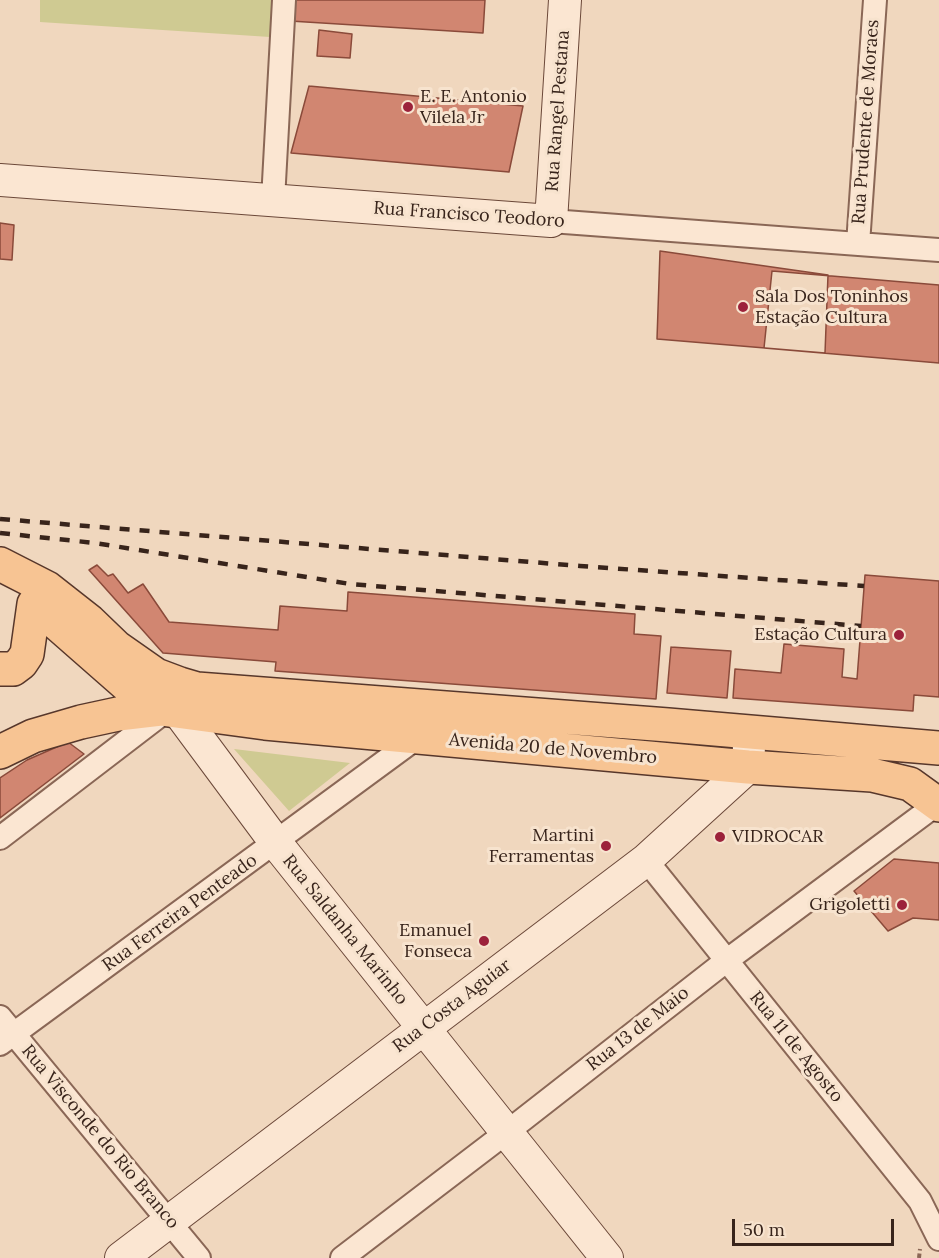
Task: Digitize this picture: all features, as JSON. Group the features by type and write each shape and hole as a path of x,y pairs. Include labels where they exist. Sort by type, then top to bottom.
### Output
{"main road":[{"name":"Avenida 20 de Novembro","path":"0,564 47,588 89,621 117,647 156,675 180,684 222,692 657,724 939,748"},
{"path":"0,588 34,604 135,692 168,710"},
{"path":"0,669 13,669 27,654 34,604"},
{"name":"Avenida 20 de Novembro","path":"168,710 265,723 748,767 872,775 910,784 938,805"},
{"path":"0,752 33,736 81,722 118,714 168,710"}],"street":[{"path":"273,200 284,0"},
{"name":"Rua Rangel Pestana","path":"551,221 565,0"},
{"name":"Rua Prudente de Moraes","path":"858,244 875,0"},
{"name":"Rua Francisco Teodoro","path":"0,180 939,250"},
{"path":"0,838 168,710"},
{"name":"Rua Saldanha Marinho","path":"168,710 607,1258"},
{"path":"748,767 749,732"},
{"name":"Rua Ferreira Penteado","path":"5,1032 276,843 418,737"},
{"name":"Rua Costa Aguiar","path":"121,1258 646,860 748,767"},
{"name":"Rua 13 de Maio","path":"342,1258 726,960 938,805"},
{"name":"Rua 11 de Agosto","path":"646,860 920,1201 939,1239"},
{"name":"Rua Visconde do Rio Branco","path":"5,1032 199,1258"}],"shaded area":[{"path":"40,0 273,0 270,37 40,22"},
{"path":"234,749 350,763 289,811"}],"building":[{"path":"293,0 485,0 483,33 290,21"},
{"path":"319,30 352,34 350,58 317,56"},
{"path":"309,86 523,106 509,172 291,153"},
{"path":"0,223 14,225 12,260 0,259"},
{"name":"Sala Dos Toninhos Estação Cultura","path":"660,251 828,275 825,353 657,339"},
{"path":"772,271 939,285 939,363 764,348"},
{"path":"97,565 108,576 113,574 128,593 143,584 169,622 278,630 280,606 347,611 348,592 635,614 634,634 661,636 656,699 275,671 276,662 163,653 89,570"},
{"name":"Estação Cultura","path":"865,575 939,581 939,697 914,695 913,711 733,698 735,669 781,673 784,644 844,649 842,677 857,679"},
{"path":"671,647 731,651 727,698 667,693"},
{"path":"68,742 84,754 0,818 0,778 27,760"},
{"name":"Grigoletti","path":"894,859 939,863 939,920 913,918 888,931 854,891"}],"railway":[{"path":"0,519 580,566 864,586"},
{"path":"0,533 95,543 350,584 861,626"}],"place":[{"name":"E. E. Antonio Vilela Jr","path":"408,107"},
{"name":"Sala Dos Toninhos Estação Cultura","path":"743,307"},
{"name":"Estação Cultura","path":"899,635"},
{"name":"VIDROCAR","path":"720,837"},
{"name":"Martini Ferramentas","path":"606,846"},
{"name":"Grigoletti","path":"902,905"},
{"name":"Emanuel Fonseca","path":"484,941"}]}
